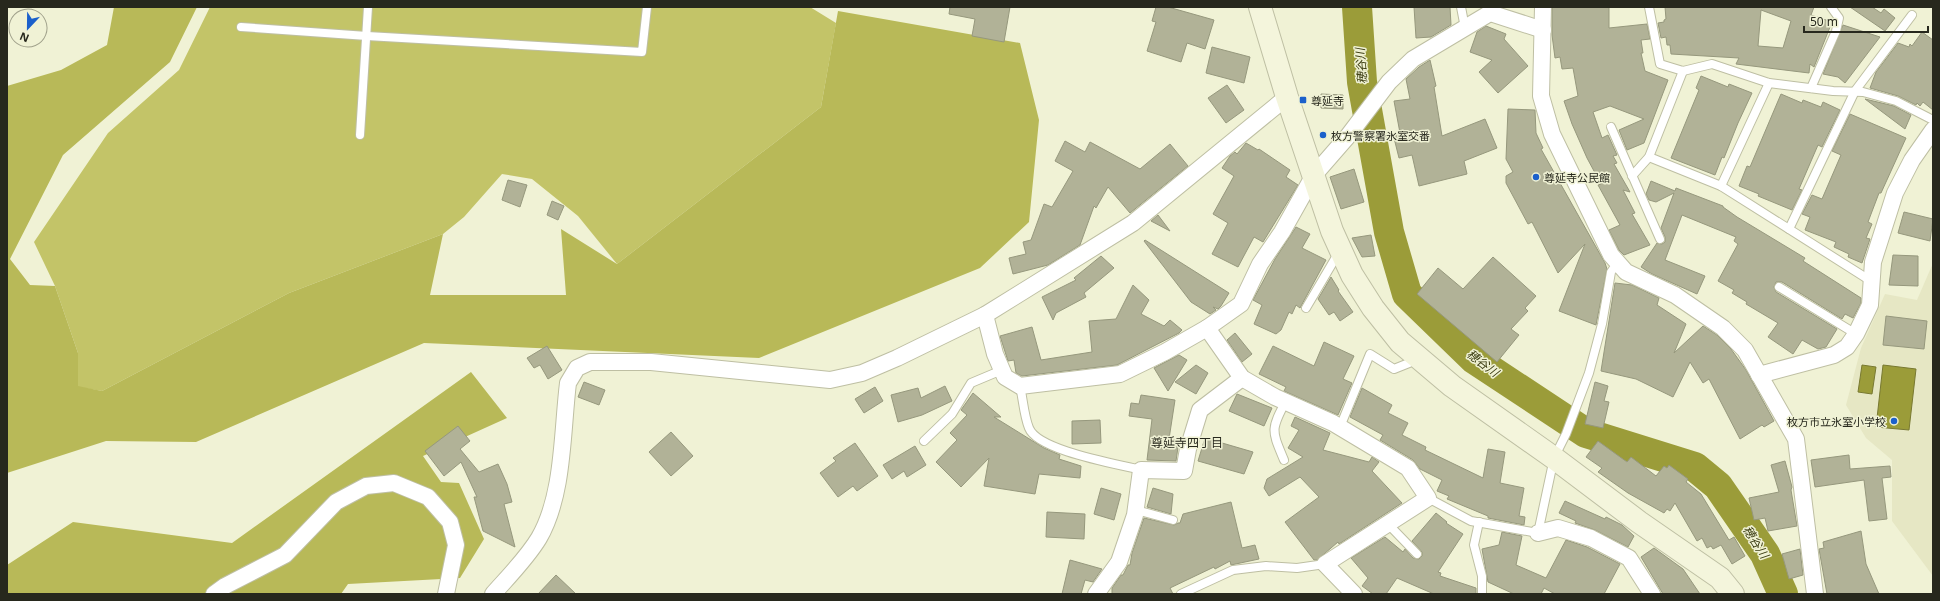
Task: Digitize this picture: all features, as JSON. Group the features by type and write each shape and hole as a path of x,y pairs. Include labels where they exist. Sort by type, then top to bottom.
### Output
{"street":[{"path":"1260,7 1287,97 1332,232 1352,275 1373,308 1400,342 1452,386 1554,458 1639,522 1720,578 1733,594"},
{"path":"1543,7 1541,96 1552,134 1608,248 1626,272 1675,295 1723,328 1745,350 1796,439 1815,594"},
{"path":"985,315 995,354 1005,377 1020,386 1120,374 1165,352 1207,328 1241,304 1260,264 1282,232 1314,175 1342,144 1389,82 1412,59 1490,13 1543,30"},
{"path":"493,594 518,567 540,537 557,495 568,383 577,368 590,362 651,362 830,380 862,374 985,315 1133,223 1287,97"},
{"path":"1759,375 1834,354 1847,347 1856,334 1870,305 1873,262 1895,193 1912,160 1933,130"},
{"path":"1207,328 1242,378 1340,427 1408,468 1428,498 1325,564 1354,594"},
{"path":"1096,594 1119,562 1136,510 1141,470 1184,471 1188,449 1200,410 1242,378"},
{"path":"214,594 225,586 285,555 336,502 366,486 394,483 428,497 450,522 456,545 446,594"},
{"path":"1538,533 1558,528 1591,538 1629,558 1652,594"}],"lane":[{"path":"360,135 368,7"},
{"path":"241,27 642,52 647,7"},
{"path":"1461,7 1465,28"},
{"path":"1649,7 1660,64 1683,71 1712,64 1769,83 1863,92 1896,101 1933,120"},
{"path":"1811,88 1836,31 1839,18 1831,7"},
{"path":"1789,230 1854,92 1912,15"},
{"path":"1632,176 1649,157 1683,71"},
{"path":"1721,186 1769,83"},
{"path":"1611,128 1660,239"},
{"path":"1649,157 1721,186 1871,281"},
{"path":"1306,308 1340,250"},
{"path":"1428,498 1471,521 1538,533 1554,458 1574,415 1594,358 1602,324 1611,272 1618,262"},
{"path":"1779,287 1856,334"},
{"path":"1340,427 1370,354 1394,369 1409,363 1417,356"},
{"path":"924,441 952,414 971,383 1002,370"},
{"path":"1020,386 1030,430 1041,440 1064,451 1141,470"},
{"path":"1284,460 1274,435 1277,418 1286,401"},
{"path":"1136,510 1173,520"},
{"path":"1479,522 1474,546 1482,576 1482,594"},
{"path":"1388,524 1418,554"},
{"path":"1181,594 1233,570 1266,566 1297,568 1325,564"}],"shaded area":[{"path":"114,7 197,7 170,62 63,155 10,259 30,285 55,286 78,353 78,386 102,391 289,293 443,234 430,295 566,295 561,229 617,264 821,107 838,11 1020,43 1039,120 1029,222 980,268 759,358 424,343 196,442 106,441 7,473 7,86 61,70 107,45"},
{"path":"210,7 810,7 836,23 821,107 617,264 578,216 532,179 502,174 464,217 443,234 289,293 102,391 78,387 78,353 55,286 34,242 108,133 179,70"},
{"name":"枚方市立氷室小学校","path":"1933,263 1933,576 1892,521 1892,460 1866,438 1846,405 1861,348 1885,294 1917,300"},
{"path":"1862,365 1876,367 1872,394 1858,392"},
{"path":"1883,365 1916,369 1909,430 1876,427"},
{"path":"471,372 507,418 423,456 441,482 459,483 484,539 460,578 348,584 341,594 7,594 7,565 73,522 232,543"}],"building":[{"path":"950,7 1010,7 1004,42 972,36 975,19 949,14"},
{"path":"1156,7 1168,7 1214,20 1205,49 1187,43 1181,62 1147,51 1156,22 1152,21"},
{"path":"1414,7 1450,7 1451,25 1431,37 1416,38"},
{"path":"1552,7 1609,7 1609,28 1647,24 1650,39 1641,40 1643,53 1641,53 1645,71 1668,80 1644,143 1627,150 1619,130 1644,119 1610,106 1593,112 1602,138 1608,135 1617,155 1613,156 1617,163 1614,164 1630,192 1623,190 1635,213 1632,214 1650,245 1624,255 1619,250 1609,230 1620,225 1598,185 1601,184 1587,158 1564,101 1578,96 1573,68 1562,69 1560,57 1555,58 1552,35"},
{"path":"1665,7 1814,7 1811,15 1832,22 1814,67 1810,64 1809,73 1736,64 1739,58 1671,54 1670,45 1667,45 1666,37 1661,38 1658,23 1664,22 1666,19","holes":["1761,10 1791,21 1783,48 1758,46"]},
{"path":"1850,7 1872,7 1881,13 1884,9 1895,18 1885,31"},
{"path":"1843,25 1880,37 1845,83 1838,77 1823,74"},
{"path":"1486,26 1506,34 1504,39 1528,66 1498,93 1479,72 1492,60 1470,52 1477,32"},
{"path":"1922,32 1933,40 1933,110 1923,102 1920,106 1917,103 1916,105 1898,96 1870,88 1876,72 1898,43 1909,47 1910,44 1912,46"},
{"path":"1212,47 1250,57 1244,83 1206,73"},
{"path":"1430,60 1436,86 1434,87 1442,136 1485,119 1497,148 1464,161 1467,174 1419,186 1412,155 1399,158 1393,134 1400,133 1394,101 1410,99 1406,79 1419,67"},
{"path":"1701,76 1728,87 1729,84 1752,93 1724,158 1722,157 1715,175 1671,158 1699,90 1696,88"},
{"path":"1227,85 1244,110 1226,123 1208,98"},
{"path":"1321,94 1343,95 1343,109 1321,108"},
{"path":"1781,94 1802,103 1803,100 1821,107 1823,102 1840,110 1822,147 1818,145 1799,189 1802,190 1792,210 1758,196 1759,194 1739,186 1747,166 1750,167"},
{"path":"1865,99 1894,106 1911,115 1905,129"},
{"path":"1508,109 1535,110 1536,133 1543,148 1541,149 1605,263 1607,269 1596,325 1559,311 1585,244 1558,273 1532,222 1528,224 1506,183 1506,176 1513,172 1506,159"},
{"path":"1850,114 1906,138 1881,193 1879,193 1868,222 1872,224 1866,238 1870,239 1862,263 1848,257 1849,254 1834,247 1836,242 1805,230 1810,217 1802,214 1812,195 1822,199 1841,155 1832,151"},
{"path":"1065,141 1085,152 1090,142 1140,169 1170,144 1188,166 1130,213 1108,187 1096,208 1094,206 1080,245 1048,265 1013,274 1009,258 1026,254 1023,242 1031,240 1044,204 1052,207 1073,171 1055,161"},
{"path":"1246,143 1258,150 1259,149 1290,170 1286,177 1298,185 1263,242 1254,237 1238,267 1212,254 1228,223 1213,214 1234,176 1222,168 1230,156 1235,152 1237,154"},
{"path":"1354,169 1364,202 1341,209 1330,177"},
{"path":"508,180 527,185 520,207 502,200"},
{"path":"1651,181 1675,191 1676,188 1723,206 1737,217 1805,258 1803,261 1861,298 1861,303 1853,318 1845,314 1842,319 1782,282 1776,282 1774,287 1776,292 1837,329 1826,347 1818,349 1802,340 1793,354 1768,337 1778,323 1746,304 1747,302 1732,293 1734,290 1718,281 1738,244 1734,241 1736,237 1682,215 1665,260 1705,276 1697,294 1652,274 1641,267 1657,243 1662,244 1665,242 1665,237 1661,228 1674,193 1656,202 1649,200 1646,194"},
{"path":"552,201 564,206 558,220 547,215"},
{"path":"1904,212 1933,219 1930,241 1898,233"},
{"path":"1158,215 1170,231 1151,221"},
{"path":"1296,227 1310,234 1302,248 1326,260 1300,308 1296,305 1292,314 1289,312 1281,330 1276,334 1254,324 1262,305 1253,300 1275,259"},
{"path":"1371,235 1375,256 1362,257 1352,238"},
{"path":"1145,240 1229,293 1221,306 1218,309 1213,307 1216,310 1210,314 1191,302 1144,241"},
{"path":"1893,255 1918,256 1918,286 1889,285"},
{"path":"1101,256 1114,268 1084,293 1086,297 1056,313 1053,320 1042,297 1076,280 1074,278"},
{"path":"1493,257 1536,296 1525,308 1528,311 1511,329 1519,335 1497,362 1417,294 1438,268 1463,289"},
{"path":"1331,277 1339,290 1338,291 1353,312 1340,321 1334,312 1329,315 1318,299"},
{"path":"1615,283 1632,285 1659,298 1657,305 1686,324 1674,353 1703,326 1717,335 1731,349 1746,370 1774,421 1764,427 1762,425 1740,439 1709,379 1703,383 1690,362 1673,397 1636,379 1601,371"},
{"path":"1133,285 1149,300 1141,314 1164,326 1170,320 1182,330 1179,333 1117,365 1022,376 1016,373 1014,360 1008,361 1000,336 1032,327 1041,360 1092,352 1089,321 1116,319"},
{"path":"1886,316 1927,321 1924,349 1883,345"},
{"path":"1235,333 1252,354 1242,362 1227,340"},
{"path":"1324,342 1354,356 1343,379 1352,383 1338,415 1284,391 1286,387 1259,374 1273,346 1314,366"},
{"path":"547,346 562,370 548,379 540,365 534,368 527,358"},
{"path":"1179,355 1187,360 1168,391 1154,368"},
{"path":"1196,365 1208,373 1196,394 1175,382"},
{"path":"584,382 605,390 599,405 578,397"},
{"path":"1595,382 1608,386 1604,401 1609,402 1603,428 1585,424"},
{"path":"945,386 952,401 922,415 898,422 891,395 918,388 921,398"},
{"path":"875,387 883,401 864,413 855,399"},
{"path":"1362,388 1392,405 1388,413 1408,423 1402,435 1426,447 1425,450 1483,478 1488,449 1505,452 1500,483 1524,488 1519,516 1525,517 1524,525 1488,518 1488,516 1447,499 1449,496 1437,491 1442,480 1420,469 1413,460 1380,440 1383,435 1350,417"},
{"path":"973,393 1001,417 994,417 1044,448 1060,455 1059,459 1081,466 1080,478 1039,474 1035,494 984,486 989,458 961,487 936,462 957,440 950,433 967,415 961,410"},
{"path":"1237,394 1272,408 1264,426 1229,411"},
{"path":"1141,395 1175,400 1169,439 1179,440 1176,461 1147,460 1152,419 1129,416 1131,403 1139,404"},
{"path":"1295,417 1330,433 1323,450 1369,462 1372,457 1379,462 1372,471 1402,503 1339,544 1338,542 1317,560 1314,560 1285,522 1319,497 1300,477 1269,496 1264,488 1267,479 1303,457 1288,448 1299,430 1291,426"},
{"path":"1100,420 1101,443 1072,444 1072,421"},
{"path":"458,426 470,441 460,449 479,472 498,464 507,484 512,502 504,504 515,547 483,531 474,497 477,497 461,462 444,476 425,451"},
{"path":"671,432 693,456 671,476 649,452"},
{"path":"1205,438 1253,452 1244,474 1198,461"},
{"path":"1598,441 1627,462 1631,457 1656,476 1664,466 1667,468 1669,465 1688,479 1686,482 1701,494 1729,540 1734,537 1745,556 1732,564 1721,545 1713,549 1711,546 1707,548 1702,538 1697,541 1675,503 1670,511 1667,509 1664,513 1628,493 1598,472 1602,468 1586,457"},
{"path":"855,443 878,476 857,491 853,486 838,497 820,473 836,461 833,458"},
{"path":"915,446 926,465 907,477 904,471 892,479 883,465"},
{"path":"1849,455 1850,469 1890,466 1891,477 1882,478 1887,519 1869,521 1864,480 1815,487 1811,460"},
{"path":"1785,461 1792,487 1791,490 1797,526 1768,531 1765,518 1754,520 1749,498 1779,492 1771,465"},
{"path":"1101,488 1121,494 1114,520 1094,514"},
{"path":"1153,488 1173,494 1171,514 1147,507"},
{"path":"1565,501 1622,525 1634,536 1628,547 1595,530 1575,523 1576,521 1559,513"},
{"path":"1231,502 1242,548 1255,545 1259,559 1231,565 1230,561 1215,569 1214,567 1170,588 1173,594 1112,594 1112,588 1121,575 1123,575 1128,565 1130,565 1132,553 1144,518 1174,525 1180,523 1183,514"},
{"path":"1047,512 1085,514 1084,539 1046,537"},
{"path":"1436,513 1447,522 1446,523 1463,534 1438,572 1441,573 1440,576 1476,588 1476,594 1434,594 1397,578 1386,594 1373,594 1362,586 1368,578 1351,558 1385,537 1403,552 1405,549 1413,558 1419,559 1422,556 1422,552 1412,541"},
{"path":"1861,531 1866,564 1879,594 1827,594 1819,549 1824,548 1823,542"},
{"path":"1502,532 1522,536 1516,565 1546,578 1566,540 1587,547 1620,564 1604,594 1555,594 1544,588 1541,594 1514,594 1488,582 1482,549 1499,545"},
{"path":"1654,548 1683,569 1700,594 1663,594 1641,557"},
{"path":"1800,549 1803,575 1789,579 1782,554"},
{"path":"1070,560 1102,569 1093,582 1085,580 1081,594 1062,594"},
{"path":"556,575 576,594 538,594"}],"waterway":[{"name":"穂谷川","path":"1357,7 1362,82 1389,232 1407,294 1474,359 1586,433 1695,467 1718,486 1765,554 1783,594"}],"place":[{"name":"尊延寺","path":"1303,100"},
{"name":"枚方警察署氷室交番","path":"1323,135"},
{"name":"尊延寺公民館","path":"1536,177"},
{"name":"枚方市立氷室小学校","path":"1894,421"}],"district":[{"name":"尊延寺四丁目","path":"1187,442"}]}
